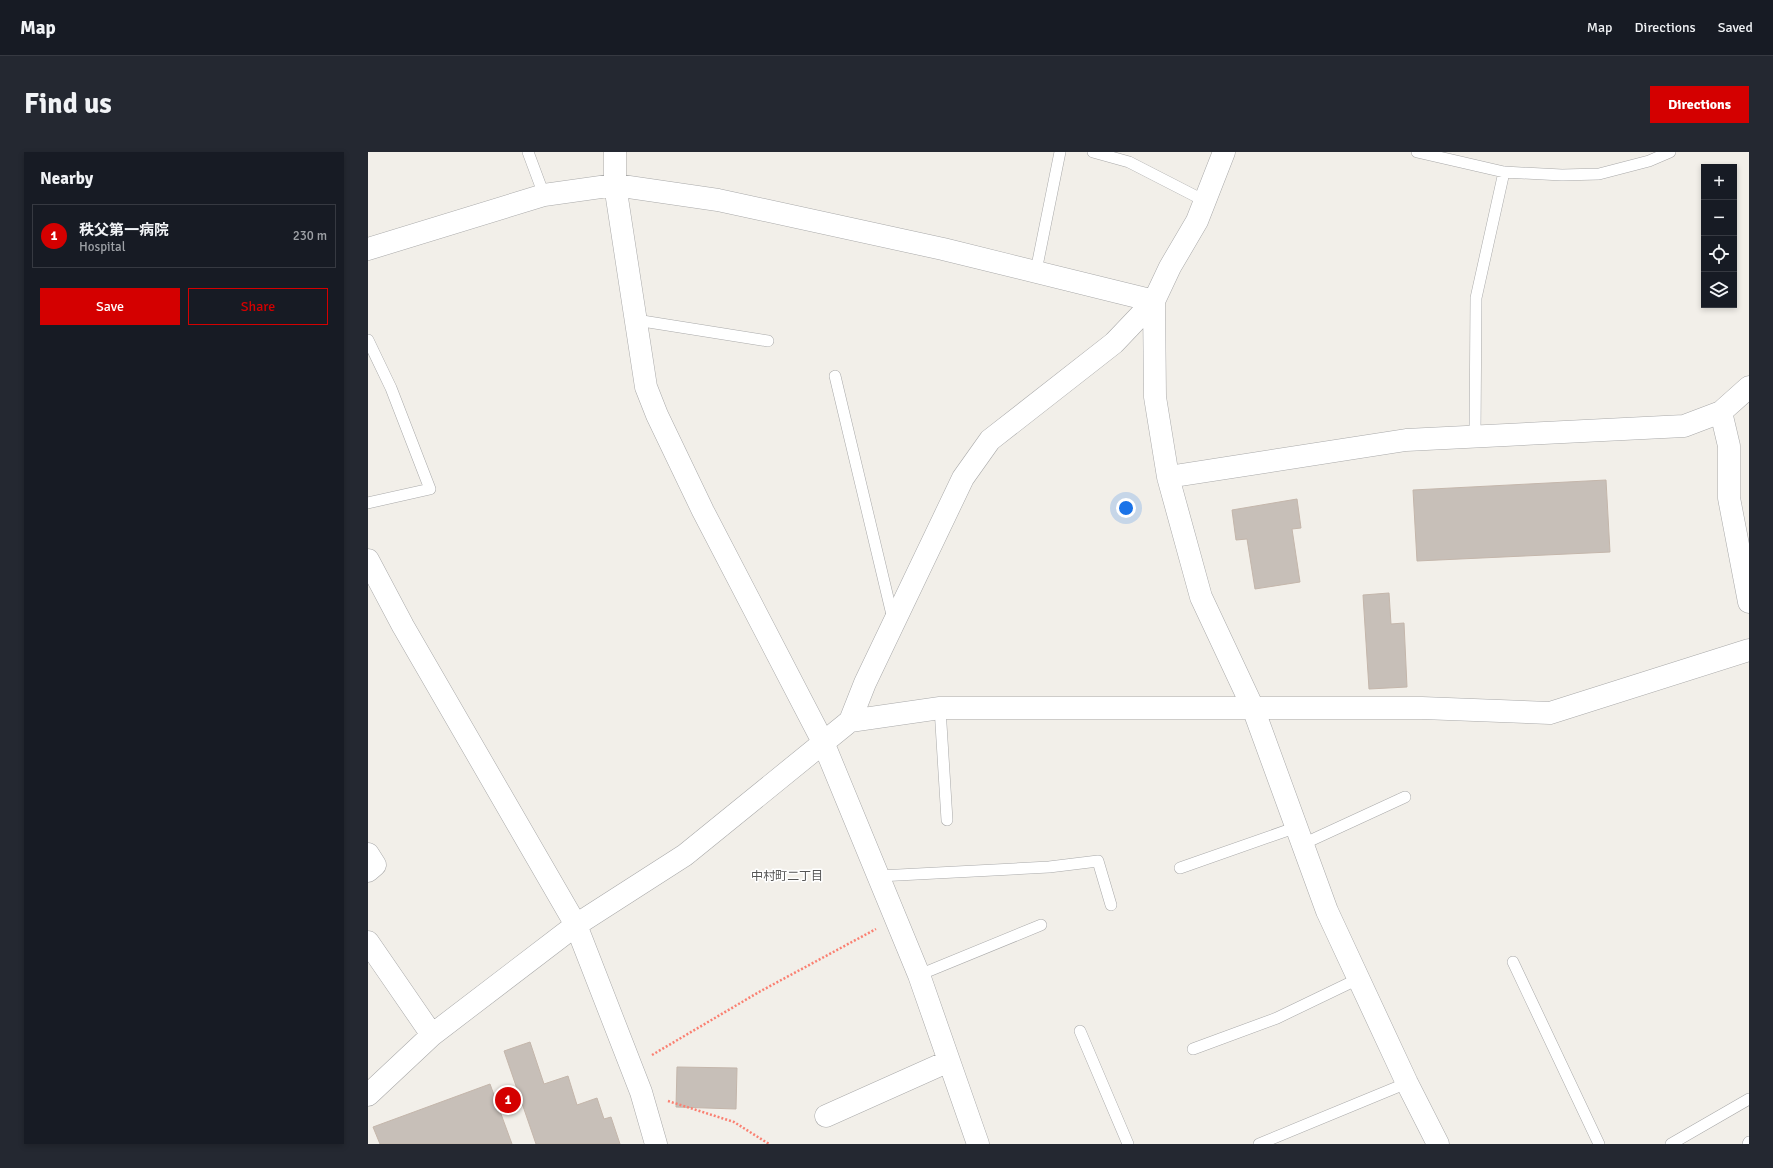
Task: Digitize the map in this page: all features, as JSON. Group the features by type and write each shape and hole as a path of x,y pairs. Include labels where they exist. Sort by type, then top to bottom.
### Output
{"street":[{"path":"615,152 615,185 646,387 657,414 703,511 823,742 919,975 978,1144"},
{"path":"850,721 865,683 963,478 990,440 1114,343 1154,301 1170,267 1197,221 1224,152"},
{"path":"368,249 544,195 615,185 718,200 1036,271 1154,301"},
{"path":"1154,301 1155,396 1168,477 1201,597 1253,708 1300,835 1326,911 1407,1083 1438,1144"},
{"path":"1168,477 1406,440 1684,426 1721,412 1749,387"},
{"path":"1721,412 1729,446 1729,498 1749,602"},
{"path":"368,560 403,626 576,925 641,1092 656,1144"},
{"path":"368,1095 432,1035 576,925 685,854 850,721 940,708 1422,708 1550,713 1749,650"},
{"path":"368,854 374,865 368,871"},
{"path":"368,942 432,1035"},
{"path":"826,1116 949,1061"}],"lane":[{"path":"528,152 544,195"},
{"path":"1036,271 1060,152"},
{"path":"1093,152 1129,162 1205,201"},
{"path":"1417,152 1504,172 1562,175 1599,174 1650,161 1670,152"},
{"path":"1475,436 1476,298 1504,172"},
{"path":"636,320 768,341"},
{"path":"368,340 391,388 430,490 368,503"},
{"path":"835,376 894,624"},
{"path":"940,708 947,820"},
{"path":"1180,868 1300,835 1405,797"},
{"path":"879,876 1050,866 1098,861 1111,905"},
{"path":"919,975 1041,925"},
{"path":"1513,962 1599,1144"},
{"path":"1193,1049 1277,1018 1358,979"},
{"path":"1080,1031 1128,1144"},
{"path":"1259,1144 1407,1083"},
{"path":"1671,1144 1749,1100"}],"path":[{"path":"631,1068 759,992 896,918"},
{"path":"641,1092 734,1122 769,1144"}],"building":[{"path":"1606,480 1610,552 1417,561 1413,490"},
{"path":"1297,499 1301,528 1292,529 1300,582 1255,589 1247,539 1236,540 1232,510"},
{"path":"1389,593 1391,624 1404,623 1407,687 1369,689 1363,595"},
{"path":"530,1042 544,1084 568,1076 577,1105 597,1098 604,1119 611,1117 620,1144 536,1144 504,1051"},
{"path":"677,1067 737,1068 736,1109 676,1107"},
{"path":"490,1084 512,1144 380,1144 373,1127"}],"place":[{"name":"秩父第一病院","path":"508,1100"}],"district":[{"name":"中村町二丁目","path":"787,876"}]}
